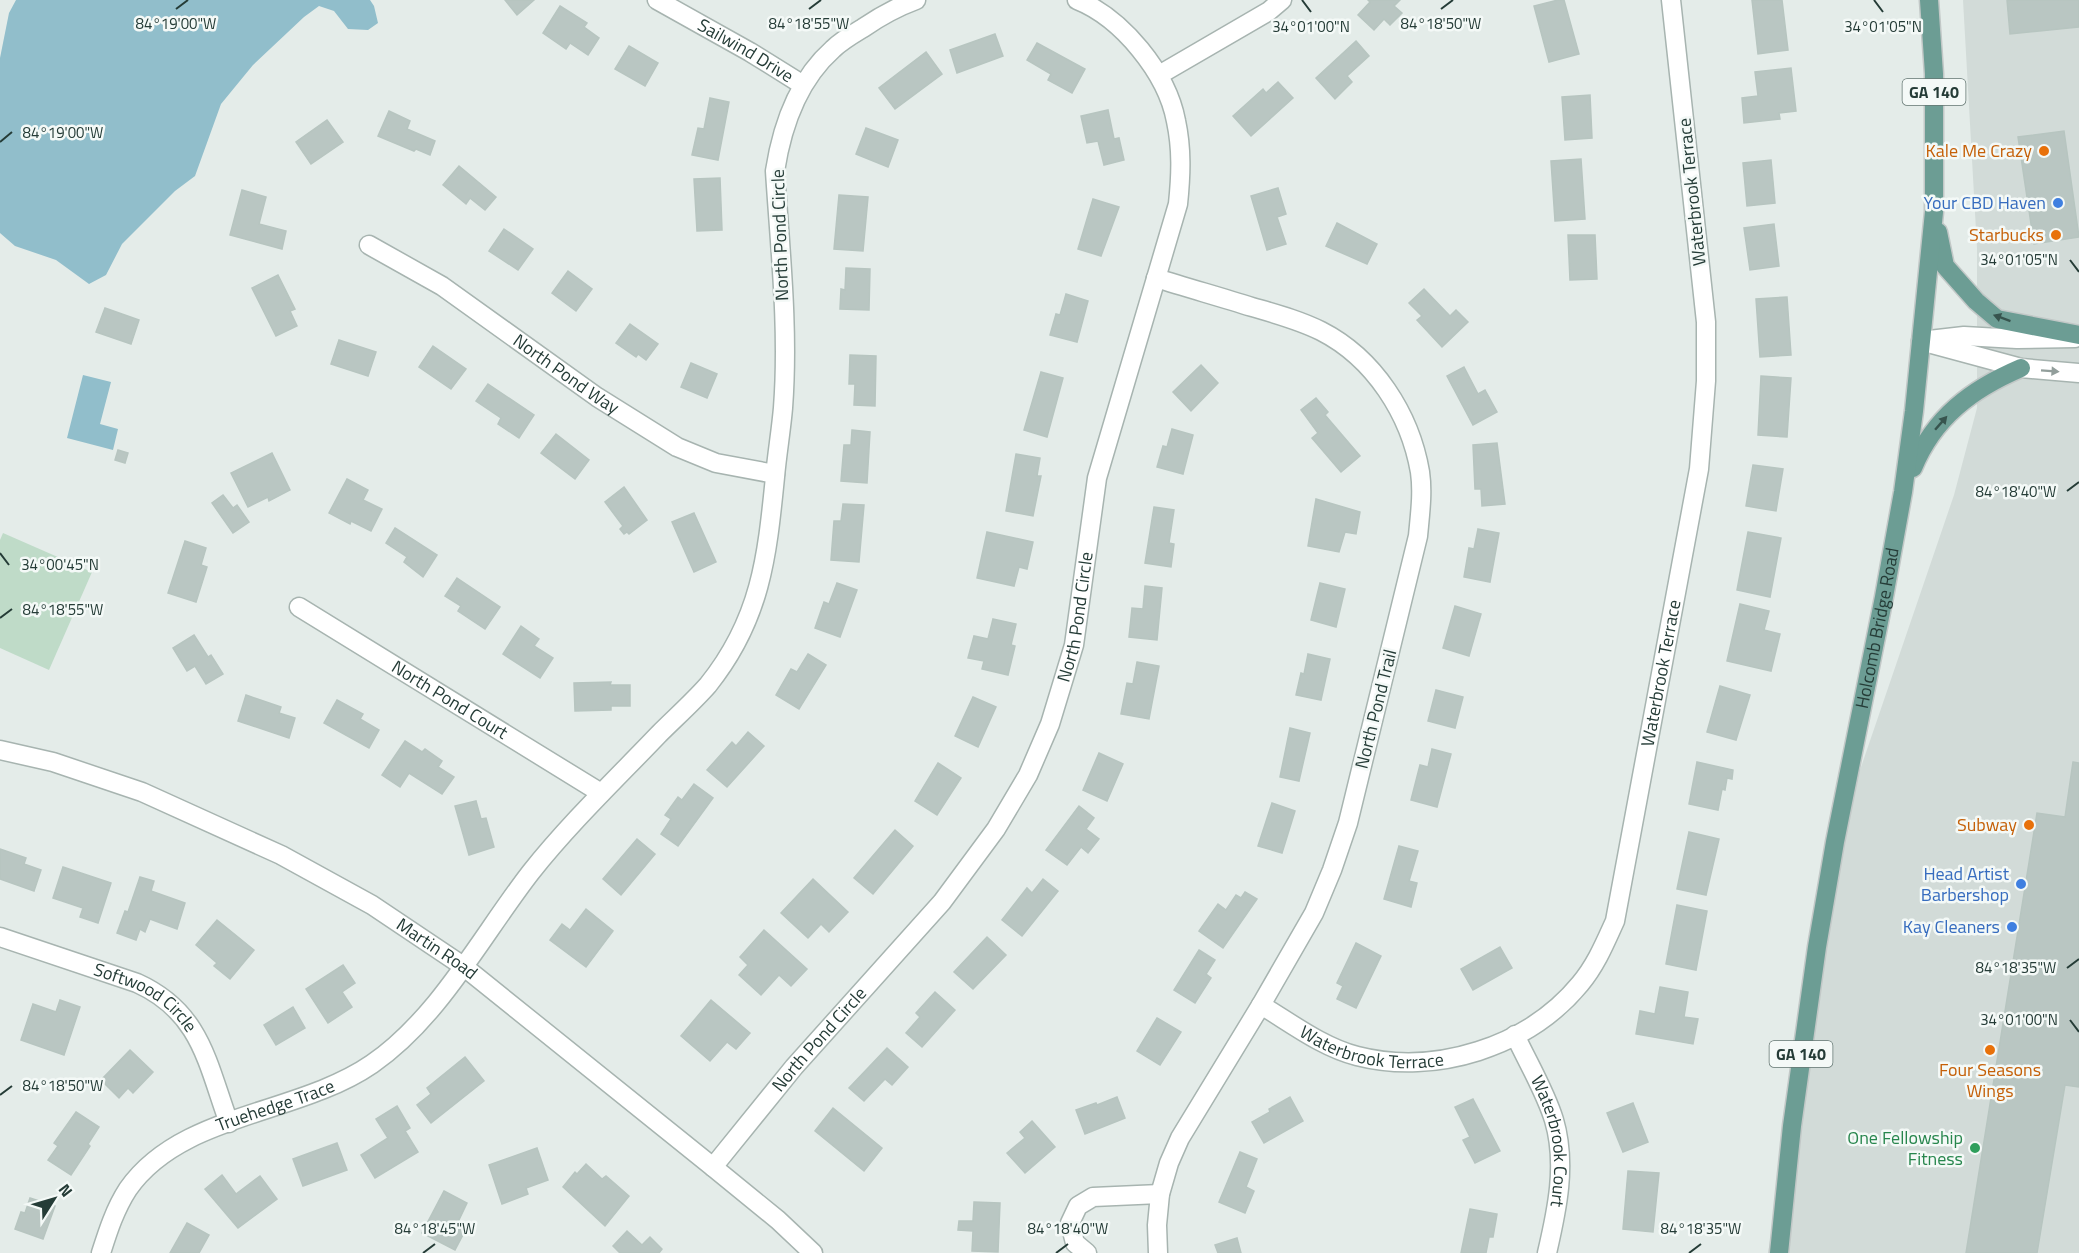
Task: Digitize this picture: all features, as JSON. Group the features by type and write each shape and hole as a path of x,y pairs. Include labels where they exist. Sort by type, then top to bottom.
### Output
{"main road":[{"name":"Holcomb Bridge Road","path":"1779,1253 1792,1126 1816,956 1903,492 1934,212 1934,93 1929,0"},
{"path":"1934,212 1945,266 1960,285 1997,319 2079,337"},
{"path":"1903,492 1921,448 1950,413 1981,387 2021,369"}],"street":[{"name":"Sailwind Drive","path":"657,0 750,52 803,85"},
{"name":"North Pond Circle","path":"464,966 532,870 601,794 708,685 736,643 752,608 764,567 770,535 783,408 785,334 775,171 778,150 788,117 803,85 819,63 834,47 880,16 916,0"},
{"name":"North Pond Circle","path":"713,1167 794,1067 942,902 996,829 1028,775 1050,724 1074,645 1097,478 1178,204 1182,166 1176,119 1159,75 1128,35 1088,5 1077,0"},
{"path":"1159,75 1269,11 1282,0"},
{"name":"Waterbrook Terrace","path":"1261,1005 1328,1046 1356,1056 1385,1062 1416,1063 1447,1059 1484,1049 1515,1035 1548,1014 1579,985 1600,956 1616,921 1698,469 1706,381 1706,321 1671,0"},
{"name":"North Pond Way","path":"369,245 442,286 597,397 677,447 716,463 775,474"},
{"name":"North Pond Trail","path":"1156,278 1298,321 1345,346 1373,372 1393,400 1411,437 1420,473 1422,504 1418,536 1348,824 1332,870 1314,912 1261,1005 1180,1138 1160,1194 1157,1225 1158,1253"},
{"path":"1921,341 1964,336 2017,339 2079,337"},
{"path":"1921,341 2021,369 2079,373"},
{"name":"North Pond Court","path":"299,607 601,794"},
{"name":"Martin Road","path":"0,750 53,762 142,792 281,855 372,905 464,966 778,1220 813,1253"},
{"name":"Softwood Circle","path":"0,937 137,983 154,991 178,1009 197,1035 229,1123"},
{"name":"Truehedge Trace","path":"101,1253 114,1216 128,1190 146,1169 171,1148 196,1135 323,1091 372,1064 418,1024 464,966"},
{"name":"Waterbrook Court","path":"1515,1035 1553,1119 1559,1144 1561,1168 1556,1214 1547,1253"},
{"path":"1087,1253 1075,1243 1070,1223 1078,1206 1093,1197 1160,1194"}],"shaded area":[{"path":"1963,0 2079,0 2079,1253 1768,1253 1832,852 1954,495 1977,408 1977,248"}],"green space":[{"path":"3,533 92,572 49,670 0,648 0,540"}],"water":[{"path":"16,0 370,0 374,6 378,23 368,30 348,29 334,11 319,6 304,17 253,65 221,104 195,176 175,191 122,244 106,275 89,284 56,260 15,246 0,233 0,58 9,13"},
{"path":"83,375 111,382 100,424 118,429 113,450 67,438"}],"building":[{"path":"505,0 534,0 517,15"},
{"path":"1368,0 1400,0 1394,6 1402,13 1390,25 1384,19 1374,30 1358,15 1370,2"},
{"path":"1564,0 1579,54 1549,62 1534,6"},
{"path":"1752,0 1782,0 1788,50 1758,54"},
{"path":"2007,0 2079,0 2079,27 2010,34"},
{"path":"560,6 587,23 584,27 599,38 588,55 570,43 566,49 543,33"},
{"path":"995,34 1003,56 957,73 950,50"},
{"path":"1356,41 1369,56 1347,76 1352,82 1335,99 1316,78"},
{"path":"1037,43 1085,69 1072,93 1048,80 1051,74 1027,60"},
{"path":"629,46 658,63 645,86 615,69"},
{"path":"926,52 942,74 895,109 879,88"},
{"path":"1791,68 1796,111 1779,113 1780,119 1744,123 1742,98 1758,96 1755,72"},
{"path":"1278,82 1293,98 1251,136 1233,116 1263,89 1266,93"},
{"path":"1590,95 1592,138 1565,140 1562,97"},
{"path":"710,98 729,102 718,160 692,155 698,128 704,129"},
{"path":"1108,110 1114,139 1119,138 1124,160 1104,165 1098,141 1087,143 1081,116"},
{"path":"389,111 410,121 407,129 435,141 430,155 378,136"},
{"path":"327,120 343,142 311,164 296,142"},
{"path":"866,128 898,140 888,167 856,154"},
{"path":"2064,131 2079,237 2034,244 2018,137"},
{"path":"1581,159 1585,219 1555,221 1551,161"},
{"path":"1771,160 1775,203 1747,206 1743,163"},
{"path":"459,166 496,197 485,210 470,198 466,204 443,185"},
{"path":"720,178 722,230 697,231 694,179"},
{"path":"1278,188 1286,214 1277,217 1286,244 1267,250 1251,196"},
{"path":"242,190 266,197 259,224 286,231 282,249 230,235"},
{"path":"839,195 868,197 863,251 834,249"},
{"path":"1093,199 1119,207 1101,256 1078,249"},
{"path":"1337,223 1377,244 1367,264 1326,246"},
{"path":"1774,224 1779,266 1750,270 1744,228"},
{"path":"504,229 533,249 518,270 489,251"},
{"path":"1568,235 1595,235 1597,279 1570,280"},
{"path":"846,268 870,269 869,310 840,309 841,289 845,290"},
{"path":"568,271 592,289 576,311 552,293"},
{"path":"278,275 295,309 290,311 297,326 276,336 252,288"},
{"path":"1424,289 1450,316 1456,310 1468,322 1442,347 1417,320 1422,316 1409,303"},
{"path":"1066,294 1088,301 1077,342 1050,335 1056,314 1060,315"},
{"path":"1787,297 1791,355 1760,357 1756,299"},
{"path":"105,308 139,320 131,344 96,332"},
{"path":"630,324 658,344 646,360 638,354 636,357 616,343"},
{"path":"339,340 376,352 368,376 331,364"},
{"path":"433,346 466,369 451,389 419,367"},
{"path":"850,355 876,356 875,406 854,405 855,384 849,384"},
{"path":"691,363 717,374 707,398 681,387"},
{"path":"1201,365 1218,383 1191,411 1173,392"},
{"path":"1464,367 1478,394 1485,390 1497,412 1473,425 1447,376"},
{"path":"1041,372 1063,378 1047,437 1024,430"},
{"path":"1761,376 1791,378 1787,437 1758,435"},
{"path":"488,384 534,415 519,438 498,424 501,418 476,401"},
{"path":"1316,398 1328,412 1325,415 1360,456 1341,472 1312,438 1318,433 1301,410"},
{"path":"1172,429 1193,435 1183,474 1157,467 1163,446 1167,447"},
{"path":"852,430 870,432 867,483 841,481 844,445 851,445"},
{"path":"556,434 589,460 575,479 541,453"},
{"path":"1497,443 1505,504 1482,506 1481,489 1475,489 1473,445"},
{"path":"118,450 128,453 125,463 115,460"},
{"path":"272,453 290,490 269,501 268,497 248,507 231,473"},
{"path":"1016,454 1040,458 1037,476 1041,476 1033,516 1006,511"},
{"path":"1753,465 1783,469 1776,511 1746,506"},
{"path":"347,479 368,490 363,500 382,509 371,531 351,521 350,524 329,513"},
{"path":"624,487 647,520 629,534 627,532 624,534 620,529 623,526 605,502"},
{"path":"223,495 233,508 237,505 249,522 233,533 212,503"},
{"path":"1316,499 1360,512 1356,534 1345,532 1339,552 1308,546"},
{"path":"843,504 864,505 859,562 831,560 834,521 841,521"},
{"path":"1154,507 1174,510 1169,543 1174,544 1171,567 1145,563"},
{"path":"694,513 716,562 694,572 672,522"},
{"path":"395,528 437,555 423,577 404,562 407,557 386,543"},
{"path":"1478,529 1499,533 1490,582 1464,577 1469,548 1474,549"},
{"path":"987,532 1033,542 1027,569 1019,567 1014,586 977,578"},
{"path":"1748,532 1781,538 1770,597 1737,590"},
{"path":"185,541 206,548 201,565 207,567 196,602 168,593"},
{"path":"457,578 500,607 485,629 458,611 461,606 445,596"},
{"path":"837,583 857,590 840,637 815,628 824,602 829,604"},
{"path":"1320,583 1345,589 1336,627 1311,620"},
{"path":"1145,586 1162,588 1157,640 1129,637 1132,608 1143,609"},
{"path":"1740,604 1769,611 1764,630 1780,634 1771,671 1727,661"},
{"path":"1455,606 1481,614 1469,656 1443,648"},
{"path":"993,619 1016,624 1011,645 1015,646 1008,675 982,669 984,661 968,658 974,636 988,639"},
{"path":"521,626 539,639 534,646 553,658 540,678 503,654"},
{"path":"194,635 208,657 211,655 223,674 206,684 195,666 187,671 173,648"},
{"path":"808,654 826,665 799,709 776,695 791,669 797,672"},
{"path":"1308,654 1330,659 1321,700 1296,695"},
{"path":"1137,662 1159,666 1149,719 1121,714 1127,683 1133,684"},
{"path":"611,682 610,685 630,685 630,706 611,706 611,710 575,711 574,683"},
{"path":"1720,686 1750,695 1736,740 1707,732"},
{"path":"1436,690 1463,697 1455,728 1428,721"},
{"path":"246,695 281,707 279,713 295,718 289,738 238,721"},
{"path":"973,697 996,707 978,747 955,736"},
{"path":"337,700 363,714 360,719 379,730 369,748 324,723"},
{"path":"1290,728 1310,733 1299,781 1280,777"},
{"path":"748,732 764,746 727,787 707,770 732,742 736,746"},
{"path":"405,741 422,752 425,749 442,761 438,767 454,777 442,794 409,773 400,787 382,775"},
{"path":"1432,749 1451,754 1437,807 1411,800 1420,765 1428,767"},
{"path":"1099,753 1123,764 1107,801 1083,790"},
{"path":"1697,762 1733,770 1732,779 1727,778 1725,790 1722,789 1718,810 1689,804"},
{"path":"2073,762 2079,763 2079,1087 2065,1085 2037,1253 1966,1253 2037,813 2065,817"},
{"path":"938,763 961,778 937,815 915,801"},
{"path":"694,784 713,798 678,846 661,834 671,819 665,815 678,797 682,800"},
{"path":"476,801 481,819 486,818 494,847 469,855 455,806"},
{"path":"1272,803 1295,811 1282,853 1258,846"},
{"path":"1079,806 1094,818 1086,829 1099,839 1088,853 1081,847 1067,865 1046,850"},
{"path":"895,830 913,846 873,894 854,878"},
{"path":"1689,832 1719,839 1706,895 1677,889"},
{"path":"637,839 655,854 621,895 603,879"},
{"path":"1399,846 1418,851 1409,881 1417,883 1411,907 1384,899"},
{"path":"0,849 26,858 24,864 41,870 34,891 0,879"},
{"path":"63,867 111,883 98,923 80,917 83,908 53,898"},
{"path":"140,877 154,881 151,891 185,903 177,929 150,919 145,932 140,929 136,940 117,933 125,911 128,912"},
{"path":"813,879 848,912 829,932 821,924 808,938 781,913"},
{"path":"1043,879 1058,891 1022,936 1002,920 1027,888 1032,893"},
{"path":"1245,892 1257,899 1223,948 1199,931 1218,904 1226,910 1236,895 1241,898"},
{"path":"1677,905 1707,911 1696,970 1666,964"},
{"path":"586,909 613,931 586,967 550,940 562,924 570,930"},
{"path":"217,920 254,950 230,979 214,966 217,963 196,945"},
{"path":"764,930 807,969 791,986 779,975 761,995 739,975 748,965 740,957"},
{"path":"987,937 1006,955 973,989 954,972"},
{"path":"1356,943 1381,956 1356,1008 1337,999 1343,986 1337,983"},
{"path":"1500,947 1512,968 1473,990 1461,969"},
{"path":"1199,950 1215,960 1206,974 1211,978 1195,1003 1174,990"},
{"path":"343,965 355,983 342,992 352,1007 328,1023 306,989"},
{"path":"1660,987 1688,992 1684,1017 1698,1019 1693,1044 1636,1034 1640,1011 1655,1014"},
{"path":"935,992 955,1010 922,1047 906,1033 920,1017 916,1013"},
{"path":"60,1000 80,1007 64,1055 21,1040 33,1004 56,1012"},
{"path":"711,1000 750,1033 736,1049 727,1042 710,1061 681,1036"},
{"path":"293,1007 305,1028 276,1045 264,1025"},
{"path":"1157,1018 1181,1032 1160,1065 1137,1051"},
{"path":"887,1048 908,1067 892,1085 885,1079 864,1101 849,1088"},
{"path":"130,1050 153,1072 133,1093 128,1088 119,1098 101,1080"},
{"path":"465,1057 484,1081 431,1123 417,1105 431,1094 427,1088"},
{"path":"1117,1097 1125,1118 1085,1134 1076,1110"},
{"path":"1290,1097 1303,1121 1264,1143 1252,1122"},
{"path":"1473,1099 1500,1151 1475,1163 1463,1140 1470,1137 1455,1107"},
{"path":"1633,1103 1648,1142 1623,1152 1607,1113"},
{"path":"397,1106 410,1128 405,1131 418,1152 375,1178 361,1155 388,1138 376,1119"},
{"path":"833,1108 882,1148 864,1171 815,1131"},
{"path":"76,1112 99,1127 71,1175 48,1160 58,1146 54,1143"},
{"path":"1032,1121 1055,1147 1025,1173 1007,1153 1025,1138 1020,1132"},
{"path":"337,1143 347,1170 303,1186 293,1159"},
{"path":"537,1148 548,1180 526,1188 528,1194 502,1204 489,1165"},
{"path":"1240,1152 1257,1159 1246,1187 1254,1191 1245,1213 1219,1202"},
{"path":"586,1164 602,1179 606,1176 629,1196 605,1226 563,1187 575,1172 577,1174"},
{"path":"1628,1171 1659,1173 1653,1232 1623,1229"},
{"path":"222,1175 236,1194 260,1176 277,1199 238,1228 205,1189"},
{"path":"444,1191 467,1203 458,1222 467,1227 455,1250 422,1233"},
{"path":"30,1198 55,1206 43,1239 15,1229 21,1212 25,1213"},
{"path":"974,1202 1000,1203 998,1252 972,1251 973,1231 958,1230 959,1221 973,1221"},
{"path":"1470,1209 1497,1214 1493,1237 1489,1237 1486,1253 1461,1253"},
{"path":"187,1223 209,1235 199,1253 170,1253"},
{"path":"627,1231 642,1245 650,1237 662,1249 659,1253 620,1253 613,1246"},
{"path":"1237,1238 1241,1253 1218,1253 1215,1245"}],"place":[{"name":"Kale Me Crazy","path":"2044,151"},
{"name":"Your CBD Haven","path":"2058,203"},
{"name":"Starbucks","path":"2056,235"},
{"name":"Subway","path":"2029,825"},
{"name":"Head Artist Barbershop","path":"2021,884"},
{"name":"Kay Cleaners","path":"2012,927"},
{"name":"Four Seasons Wings","path":"1990,1050"},
{"name":"One Fellowship Fitness","path":"1975,1148"}]}
